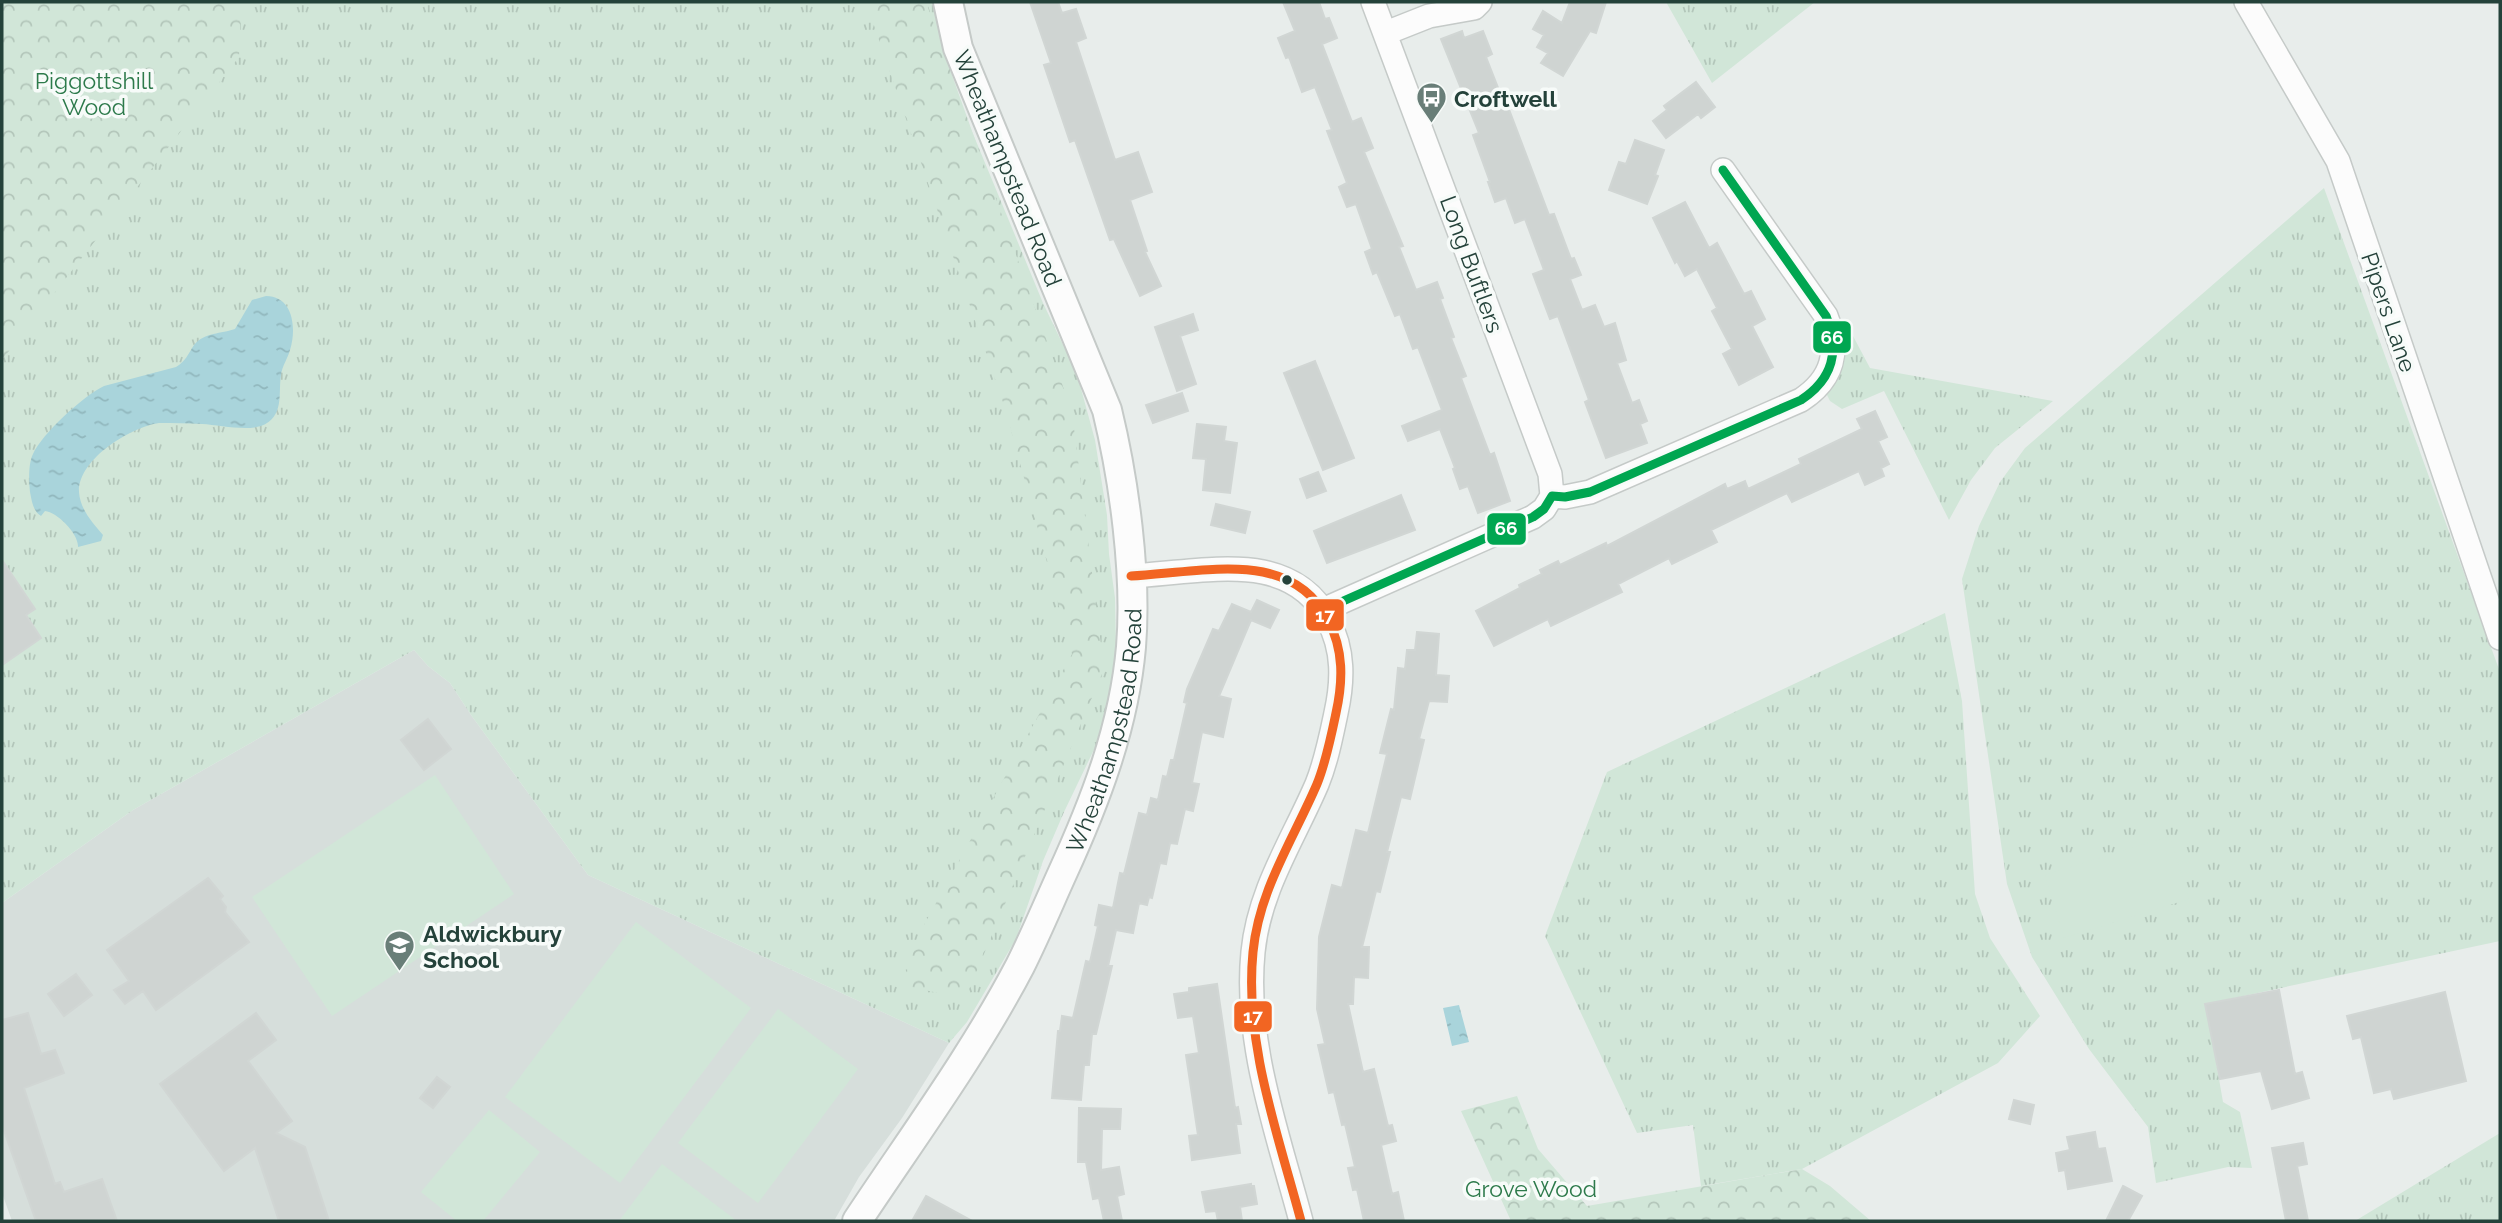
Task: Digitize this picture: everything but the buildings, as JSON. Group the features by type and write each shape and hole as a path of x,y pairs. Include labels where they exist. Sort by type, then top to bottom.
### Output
{"street":[{"name":"Wheathampstead Road","path":"857,1221 962,1063 1020,967 1086,822 1109,757 1123,699 1131,646 1131,576 1119,461 1107,410 958,48 948,2"},
{"name":"Long Buftlers","path":"1374,2 1550,474 1552,495"},
{"path":"1386,33 1429,16 1474,8 1480,2"},
{"name":"Pipers Lane","path":"2246,2 2337,161 2500,638"},
{"path":"1323,610 1533,516 1544,509 1552,495 1565,497 1590,492 1801,400 1813,392 1828,371 1833,332 1826,316 1723,170"},
{"path":"1131,576 1236,570 1263,572 1290,580 1308,592 1323,610 1335,633 1341,656 1340,693 1332,734 1318,781 1276,867 1263,902 1253,950 1251,995 1255,1042 1301,1221"}],"shaded area":[{"name":"Aldwickbury School","path":"414,650 428,666 450,683 588,875 949,1043 902,1118 859,1177 834,1221 12,1221 2,1193 2,903 133,810"}],"green space":[{"path":"2,2 932,2 954,88 1043,303 1077,374 1095,440 1107,515 1115,598 1116,646 1112,691 1102,733 1043,861 1016,939 967,1022 949,1043 588,875 450,683 428,666 414,650 133,810 2,903"},
{"name":"Piggottshill Wood","path":"2,2 241,2 239,57 2,360"},
{"path":"866,2 926,2 1072,412 1104,669 965,999 902,985 918,936 1072,654 1005,408"},
{"path":"1666,2 1815,2 1712,83"},
{"path":"2324,188 2500,672 2500,941 2206,1004 2223,1102 2240,1112 2252,1168 2228,1167 2156,1183 2148,1127 2089,1049 2032,957 2007,884 1962,579 1979,526 2000,482 2025,448"},
{"path":"1853,336 1870,368 2053,401 1995,448 1971,480 1949,520 1884,391 1842,409 1830,401 1825,391 1841,337"},
{"path":"1945,613 1962,701 1975,894 1990,938 2040,1016 1998,1063 1802,1169 1701,1186 1693,1125 1637,1133 1545,936 1607,772"},
{"path":"435,775 514,894 332,1016 252,897"},
{"path":"2170,836 2189,899 2064,938 2045,875"},
{"path":"636,922 751,1008 620,1183 505,1097"},
{"path":"778,1009 858,1069 758,1203 678,1143"},
{"name":"Grove Wood","path":"1517,1096 1538,1149 1587,1206 1802,1169 1830,1186 1871,1221 1511,1221 1461,1111"},
{"path":"489,1110 540,1152 483,1221 457,1221 421,1192"},
{"path":"2500,1133 2500,1221 2355,1221"},
{"path":"662,1164 737,1221 619,1221"}],"water":[{"path":"266,296 282,301 293,323 290,350 282,372 279,404 269,422 247,428 159,423 135,431 108,447 87,468 79,492 84,510 103,535 101,541 78,547 75,536 61,519 50,512 45,511 41,516 36,512 30,492 31,458 45,436 64,416 104,386 176,367 185,360 198,341 235,329 252,300"},
{"path":"1459,1005 1469,1042 1452,1046 1443,1008"}],"transit line":[{"name":"66","path":"1323,610 1533,517 1544,509 1552,496 1565,497 1590,492 1801,400 1812,392 1827,373 1831,363 1832,341 1826,316 1723,170"},
{"name":"17","path":"1131,576 1232,569 1263,572 1284,578 1302,588 1316,602 1328,620 1337,643 1341,666 1340,689 1326,758 1262,907 1253,952 1253,1020 1258,1054 1273,1122 1301,1221"}],"place":[{"name":"Croftwell","path":"1431,125"},
{"name":"Aldwickbury School","path":"400,973"}]}
